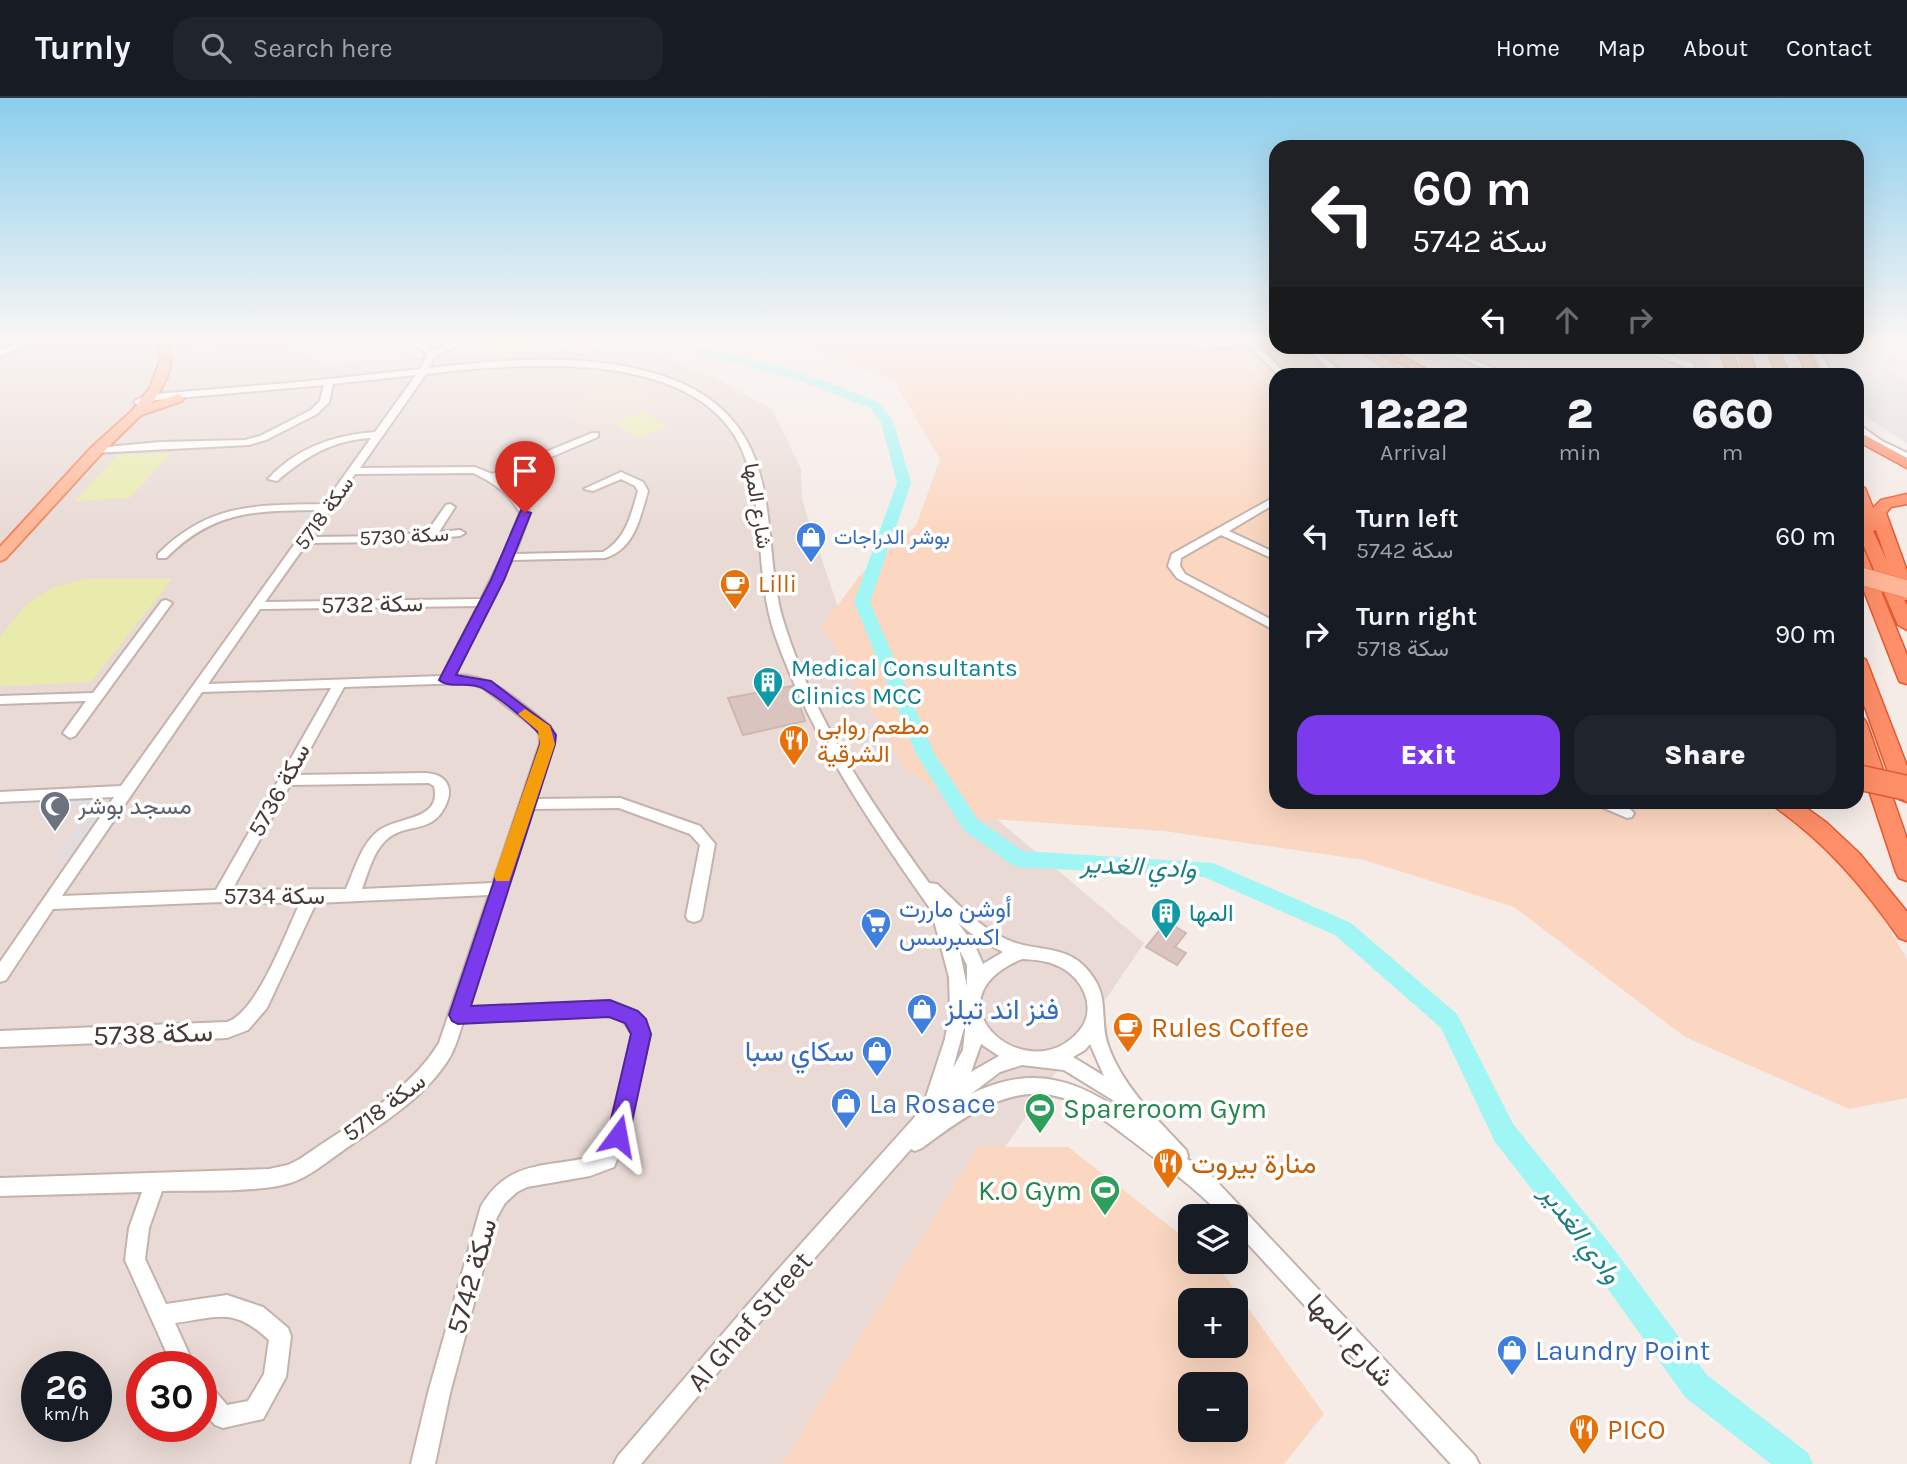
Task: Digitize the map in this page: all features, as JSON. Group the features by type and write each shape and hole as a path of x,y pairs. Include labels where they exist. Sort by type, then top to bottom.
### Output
{"highway":[{"path":"1864,439 1907,464"},
{"path":"1907,499 1886,503 1878,512 1907,595"},
{"path":"1864,505 1876,535 1892,557"},
{"path":"1864,529 1907,625"},
{"path":"1864,570 1907,678"},
{"path":"1864,679 1907,795"},
{"path":"1864,778 1907,795"},
{"path":"1864,778 1907,788"},
{"path":"1864,780 1907,872"},
{"path":"1794,809 1863,869 1907,931"}],"main road":[{"path":"0,556 143,402"},
{"path":"1864,566 1907,578"},
{"path":"1864,577 1907,589"}],"street":[{"path":"96,451 160,445 246,443 314,412 324,402"},
{"name":"سكة 5718","path":"0,975 125,791 403,402"},
{"name":"شارع المها","path":"708,402 719,410 741,437 749,452 772,599 797,675 846,771 939,910 970,951 975,965 976,982"},
{"path":"1864,431 1907,457"},
{"path":"273,479 295,459 337,438 380,435"},
{"path":"492,478 595,435"},
{"path":"355,471 461,468 475,470 492,478 520,502 525,513 487,602 446,680"},
{"path":"508,557 605,555 617,550 626,540 643,491 639,484 621,475 589,489"},
{"path":"1269,503 1176,556 1174,566 1181,576 1269,623"},
{"path":"162,556 178,536 223,515 260,508 328,507"},
{"path":"431,535 450,507"},
{"path":"1222,531 1269,554"},
{"name":"سكة 5730","path":"305,540 387,539 460,533"},
{"name":"سكة 5732","path":"257,606 487,602"},
{"path":"70,733 166,603"},
{"name":"سكة 5718","path":"0,1187 269,1178 290,1174 429,1073 443,1055 547,744 545,729 486,684 466,679 199,688"},
{"name":"سكة 5736","path":"221,895 339,685"},
{"path":"0,700 96,697"},
{"path":"284,780 426,778 436,780 440,784 442,795 435,812 414,826 398,827 382,835 351,895"},
{"path":"0,797 125,791"},
{"path":"527,804 620,803 695,830 708,844 694,916"},
{"path":"1619,809 1627,813"},
{"name":"شارع المها","path":"915,873 982,936 1002,947 1021,952"},
{"name":"سكة 5734","path":"50,903 221,895 311,897 498,889"},
{"name":"سكة 5738","path":"0,1039 227,1030 242,1025 261,1003 311,897"},
{"path":"926,1118 953,1042 960,995 939,910"},
{"path":"873,1180 926,1118 963,1069 972,1050 975,1026 971,1001 976,982 988,966 1003,957 1021,952 1045,953 1076,966 1088,979 1095,993 1097,1006 1094,1027 1078,1047 1052,1060 1022,1057 1001,1051 975,1026"},
{"name":"سكة 5742","path":"423,1464 439,1393 488,1213 496,1195 509,1184 525,1178 607,1161 618,1136 641,1034 639,1025 632,1017 610,1009 458,1015"},
{"name":"شارع المها","path":"1094,1027 1098,1044 1128,1102"},
{"path":"873,1180 915,1142 968,1084 999,1063 1022,1057"},
{"name":"شارع المها","path":"1052,1060 1068,1063 1128,1102 1224,1204"},
{"path":"915,1142 964,1108 993,1093 1014,1087 1055,1086 1074,1091 1110,1111 1204,1183"},
{"name":"Al Ghaf Street","path":"626,1464 782,1280 873,1180"},
{"path":"155,1182 139,1228 135,1260 177,1351"},
{"name":"شارع المها","path":"1248,1230 1467,1464"},
{"path":"160,1315 227,1305 256,1314 280,1336 275,1377 256,1411 223,1417 217,1410"}],"shaded area":[{"path":"0,402 759,402 772,409 801,469 802,500 849,640 923,757 1144,943 867,1350 802,1464 0,1464"},
{"path":"577,402 646,402 637,405 667,427 636,438 616,424 577,424 567,419"},
{"path":"1864,402 1907,402 1907,443 1864,414"},
{"path":"91,796 84,806 0,809 0,800"},
{"path":"85,817 101,817 68,862 51,862"}],"green space":[{"path":"644,412 667,427 637,438 615,422"},
{"path":"170,453 130,498 75,501 118,455"},
{"path":"85,579 172,579 91,682 0,686 0,637 6,629 29,602 54,587"}],"sand":[{"path":"906,402 1269,402 1269,809 1783,809 1794,815 1867,891 1907,959 1907,1098 1849,1109 1685,1037 1514,907 1364,860 1164,831 975,818 905,768 822,626 862,573 916,526 940,459"},
{"path":"978,1147 1068,1147 1178,1233 1178,1274 1224,1274 1234,1288 1178,1288 1178,1358 1248,1358 1248,1308 1324,1414 1284,1464 782,1464"}],"building":[{"name":"Medical Consultants Clinics MCC","path":"793,686 805,721 743,735 728,698"},
{"name":"المها","path":"1163,926 1171,930 1174,926 1186,933 1175,947 1186,953 1177,965 1146,947"}],"waterway":[{"name":"وادي الغدير","path":"866,402 874,405 887,421 904,483 862,602 925,754 971,825 1019,859 1206,869 1343,929 1449,1021 1504,1133 1603,1258 1696,1386 1797,1464"}],"slow traffic":[{"path":"502,876 547,744 548,735 545,729 525,714"}],"place":[{"name":"بوشر الدراجات","path":"811,564"},
{"name":"Lilli","path":"735,611"},
{"name":"Medical Consultants Clinics MCC","path":"768,709"},
{"name":"مطعم روابي الشرقية","path":"794,767"},
{"name":"مسجد بوشر","path":"55,833"},
{"name":"المها","path":"1166,940"},
{"name":"أوشن ماررت اكسبرسس","path":"876,950"},
{"name":"فنز اند تيلز","path":"922,1036"},
{"name":"Rules Coffee","path":"1128,1054"},
{"name":"سكاي سبا","path":"877,1078"},
{"name":"La Rosace","path":"846,1130"},
{"name":"Spareroom Gym","path":"1040,1135"},
{"name":"منارة بيروت","path":"1168,1190"},
{"name":"K.O Gym","path":"1105,1217"},
{"name":"Laundry Point","path":"1512,1377"},
{"name":"PICO","path":"1584,1456"}],"route":[{"path":"525,513 498,580 446,680 466,679 486,684 545,729 548,735 458,1015 610,1009 632,1017 639,1025 641,1034 618,1136"}]}
